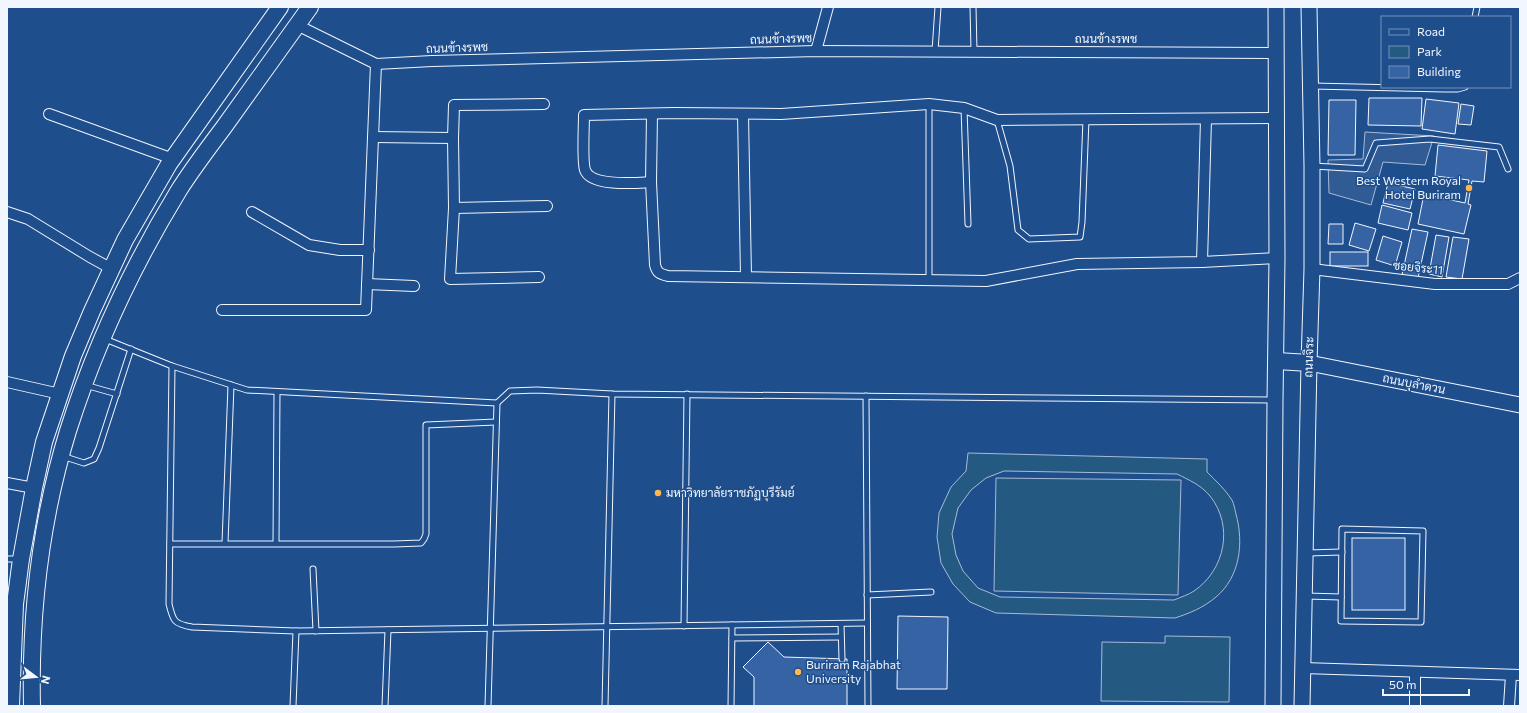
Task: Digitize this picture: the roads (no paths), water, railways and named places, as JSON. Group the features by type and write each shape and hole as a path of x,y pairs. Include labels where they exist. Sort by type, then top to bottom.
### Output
{"main road":[{"path":"32,706 34,620 39,567 54,488 68,433 84,385 112,315 146,247 181,187 310,7"},
{"path":"1273,706 1277,258 1276,7"},
{"name":"ถนนจิระ","path":"1302,706 1312,269 1309,7"},
{"path":"10,696 11,613 14,559 34,488 44,442 72,356 125,240 173,159 274,9 297,25"},
{"path":"1276,361 1309,363"},
{"name":"ถนนบุลำดวน","path":"1309,363 1520,405"}],"street":[{"path":"816,51 828,7"},
{"name":"ถนนข้างรพช","path":"297,25 376,64 432,61 816,51 1276,53"},
{"path":"222,310 366,310 376,64"},
{"path":"538,277 450,279 454,208 454,104 544,104"},
{"path":"651,182 612,182 599,180 587,174 584,169 584,114 781,114 929,104 964,108 997,120 1277,118"},
{"path":"49,114 173,159"},
{"path":"652,114 651,182 655,265 660,274 668,276 986,281 1077,264 1202,262 1277,258"},
{"path":"743,114 746,277"},
{"path":"1202,262 1206,119"},
{"path":"373,136 453,138"},
{"path":"454,208 547,206"},
{"path":"7,212 28,219 112,269"},
{"path":"252,212 308,245 340,250 369,250"},
{"name":"ซอยจิระ11","path":"1312,269 1435,284 1508,284 1520,278"},
{"path":"367,284 414,286"},
{"path":"7,382 60,394"},
{"path":"7,483 34,488"},
{"path":"1303,668 1515,675 1510,706"},
{"path":"1415,672 1415,706"}],"lane":[{"path":"935,51 938,7"},
{"path":"973,7 974,51"},
{"path":"1311,86 1381,88"},
{"path":"1400,88 1462,88"},
{"path":"929,104 929,280"},
{"path":"964,108 968,224"},
{"path":"997,120 1010,166 1018,230 1028,239 1080,237 1082,222 1086,119"},
{"path":"1312,166 1364,168 1376,143 1430,139 1500,147 1508,169"},
{"path":"103,338 172,366 248,390 497,403"},
{"path":"62,456 84,463 94,459 100,448 131,349"},
{"path":"172,366 169,604 172,618 179,625 192,627 316,631 867,623"},
{"path":"84,385 117,394"},
{"path":"225,543 231,385"},
{"path":"488,706 497,403 510,391 537,390 612,394 1275,400"},
{"path":"276,543 277,392"},
{"path":"605,706 612,394"},
{"path":"684,626 687,394"},
{"path":"866,396 868,706"},
{"path":"170,544 421,543 426,534 426,425 496,422"},
{"path":"1342,529 1423,531 1421,622 1341,621 1342,552 1342,529"},
{"path":"1305,553 1342,552"},
{"path":"313,569 316,631"},
{"path":"867,595 931,592"},
{"path":"1304,596 1342,597"},
{"path":"841,624 842,659"},
{"path":"731,706 732,625"},
{"path":"385,706 388,630"},
{"path":"293,706 296,631"},
{"path":"732,638 841,637"}],"place":[{"name":"Best Western Royal Hotel Buriram","path":"1469,188"},
{"name":"มหาวิทยาลัยราชภัฏบุรีรัมย์","path":"658,493"},
{"name":"Buriram Rajabhat University","path":"798,672"}]}
